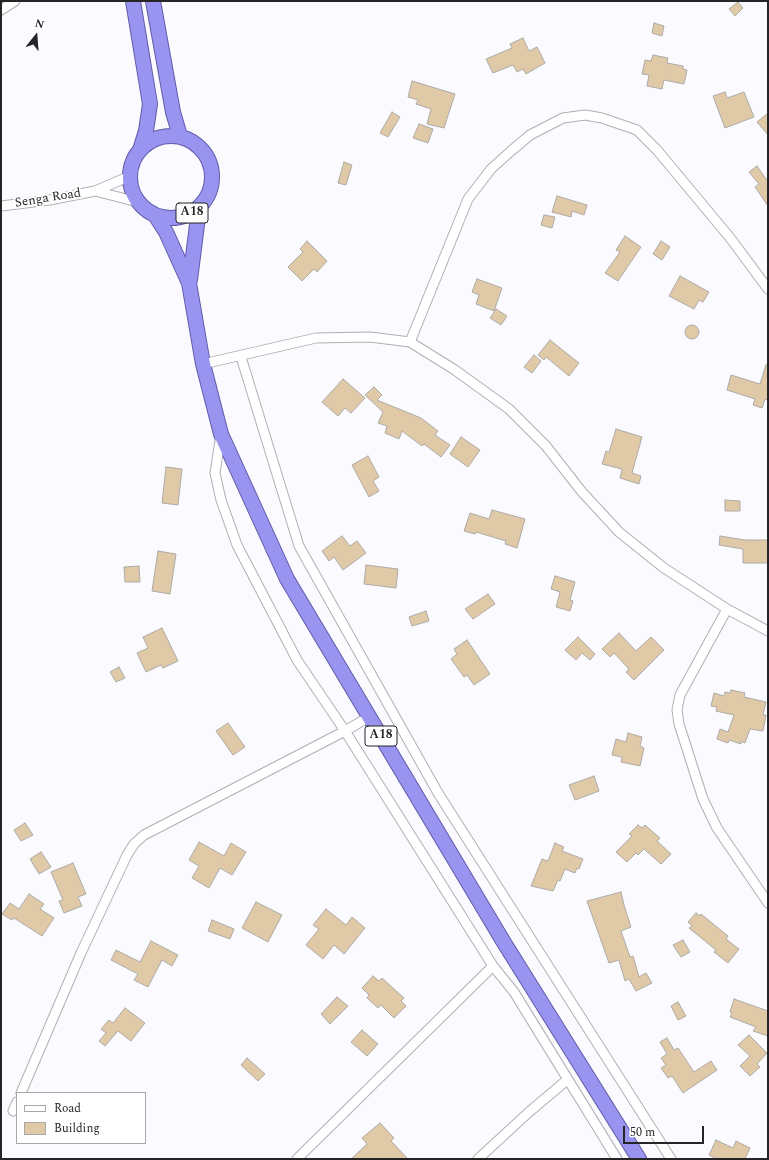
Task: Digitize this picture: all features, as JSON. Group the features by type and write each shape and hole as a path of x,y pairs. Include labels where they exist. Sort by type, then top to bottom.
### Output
{"highway":[{"path":"133,1 150,104 146,131 140,150 132,162 130,176 132,190 138,202"},
{"path":"140,150 151,141 165,136 180,136 173,112 153,1"},
{"name":"A18","path":"138,202 146,210 155,215 166,218 178,218 189,215 199,209 208,197 213,182 212,167 205,153 194,142 180,136"},
{"name":"A18","path":"189,283 199,209"},
{"name":"A18","path":"155,215 166,232 189,283 203,364 221,434 287,579 503,941 639,1159"}],"street":[{"path":"1,10 15,1"},
{"path":"410,342 468,199 491,169 511,151 530,136 563,118 585,115 602,118 637,130 657,150 731,239 768,289"},
{"name":"Senga Road","path":"1,206 50,200 95,191 130,176"},
{"name":"Senga Road","path":"95,191 138,202"},
{"path":"203,364 241,357 316,338 370,337 410,342 455,370 509,409 546,446 582,492 620,532 664,568 727,609 768,631"},
{"path":"241,357 299,546 438,793 671,1159"},
{"path":"221,434 216,461 216,484 237,545 297,660 345,731 493,966 514,992 617,1159"},
{"path":"727,609 680,695 677,710 679,724 703,799 717,828 768,903"},
{"path":"21,1092 81,953 127,855 134,844 144,836 369,717"},
{"path":"297,1159 493,966"},
{"path":"478,1159 529,1112 567,1080"}],"building":[{"path":"738,2 743,8 735,16 729,9"},
{"path":"654,23 664,26 662,36 652,33"},
{"path":"523,38 529,51 537,47 545,63 526,74 523,69 517,72 513,65 493,73 486,59 512,48 510,44"},
{"path":"653,55 668,58 667,63 683,66 683,69 687,70 684,84 664,80 662,89 647,86 649,75 642,74 645,60 651,61"},
{"path":"412,81 455,94 444,128 427,124 431,109 416,104 418,100 408,97"},
{"path":"725,92 727,98 744,92 754,117 725,128 713,96"},
{"path":"392,112 400,117 388,137 380,133"},
{"path":"768,113 768,135 757,122"},
{"path":"419,124 433,129 428,143 413,138"},
{"path":"344,162 352,165 346,185 338,183"},
{"path":"757,166 766,179 768,178 768,206 755,187 759,184 749,172"},
{"path":"557,196 587,205 584,215 572,211 571,217 552,212"},
{"path":"544,215 555,217 552,228 541,225"},
{"path":"625,236 641,247 618,281 605,273 620,252 616,250"},
{"path":"307,241 327,261 317,272 314,269 302,281 288,267 303,252 300,249"},
{"path":"661,241 670,247 662,260 653,254"},
{"path":"680,276 709,292 703,302 699,300 694,309 669,296"},
{"path":"477,279 502,288 494,311 476,304 479,295 472,292"},
{"path":"496,309 507,316 501,325 490,318"},
{"path":"689,325 695,325 699,329 699,335 695,339 689,339 685,335 685,329"},
{"path":"550,340 579,363 569,376 546,357 544,360 538,355"},
{"path":"534,355 541,361 532,373 524,367"},
{"path":"766,365 768,365 768,400 765,399 762,408 753,405 755,399 727,390 731,375 760,384"},
{"path":"343,379 365,398 351,413 345,408 338,416 322,402"},
{"path":"374,387 382,395 377,400 421,418 438,431 435,435 450,445 441,457 424,444 422,446 402,431 399,439 385,433 387,426 378,423 383,412 365,395"},
{"path":"616,429 642,437 632,473 641,476 639,484 620,478 622,469 602,464 606,451 609,452"},
{"path":"461,437 480,450 468,467 450,454"},
{"path":"368,456 379,477 373,481 379,491 369,497 352,465"},
{"path":"166,467 182,469 178,505 162,503"},
{"path":"725,500 740,501 740,511 725,511"},
{"path":"492,510 525,519 517,548 505,544 506,541 476,532 475,534 464,531 470,513 489,519"},
{"path":"342,536 350,546 357,541 366,553 343,570 334,557 329,561 322,551"},
{"path":"720,536 745,540 768,540 768,563 743,563 743,549 719,545"},
{"path":"158,551 176,554 170,594 152,591"},
{"path":"366,565 398,569 396,588 364,584"},
{"path":"139,566 140,582 125,582 124,567"},
{"path":"555,576 575,582 570,600 573,601 570,611 556,607 560,592 551,589"},
{"path":"488,594 495,604 473,619 465,609"},
{"path":"426,611 429,621 412,626 409,617"},
{"path":"162,628 178,661 163,668 161,665 146,672 137,653 148,648 143,637"},
{"path":"619,633 636,651 651,637 664,650 634,680 626,672 629,669 614,653 610,657 602,649"},
{"path":"578,637 595,654 590,660 582,653 576,660 565,650"},
{"path":"467,640 490,674 474,685 467,675 464,677 451,659 457,654 454,649"},
{"path":"119,667 125,678 116,682 110,672"},
{"path":"731,690 745,693 744,697 766,702 763,715 766,715 763,731 750,729 745,743 741,741 741,744 729,740 728,743 717,739 720,729 728,732 734,715 716,711 717,707 711,706 714,693 724,696 725,692 730,693"},
{"path":"228,723 245,747 233,755 216,731"},
{"path":"628,733 642,737 640,746 644,748 640,766 621,762 622,757 612,755 616,739 626,742"},
{"path":"594,776 599,791 575,800 569,785"},
{"path":"25,823 33,835 21,841 14,830"},
{"path":"638,825 642,828 645,825 660,838 657,841 671,854 661,864 644,849 638,855 636,853 627,862 616,852 632,836 629,834"},
{"path":"199,842 224,856 231,843 246,852 232,875 220,868 209,888 192,878 199,866 189,860"},
{"path":"555,843 564,847 562,851 583,859 579,869 577,868 575,873 565,869 560,881 558,880 553,891 531,886 542,859 548,861"},
{"path":"41,852 51,867 39,874 30,859"},
{"path":"73,863 86,894 78,897 82,906 64,913 59,901 63,900 51,872"},
{"path":"621,892 631,927 621,931 630,957 633,956 639,977 646,973 652,983 636,991 629,979 625,981 619,960 609,963 587,901"},
{"path":"29,894 44,904 40,909 54,918 42,936 14,918 12,920 2,914 10,903 19,909"},
{"path":"256,902 282,915 268,942 242,928"},
{"path":"326,909 346,925 352,917 365,928 344,954 334,945 323,959 306,945 319,929 313,925"},
{"path":"696,913 700,916 701,914 728,936 726,939 739,949 728,963 714,952 716,950 689,928 692,926 688,922"},
{"path":"212,920 234,929 230,939 208,931"},
{"path":"683,940 690,952 681,957 673,945"},
{"path":"151,941 178,955 172,966 162,960 148,987 134,980 138,974 111,960 116,950 140,962"},
{"path":"373,976 379,981 382,978 404,998 401,1001 406,1006 394,1018 381,1005 378,1008 367,998 369,995 362,988"},
{"path":"337,997 348,1006 330,1024 321,1014"},
{"path":"734,999 768,1011 768,1036 753,1031 756,1027 730,1017"},
{"path":"678,1002 686,1016 678,1020 671,1006"},
{"path":"125,1008 145,1023 131,1041 118,1031 105,1046 99,1041 106,1033 101,1029 109,1020 113,1023"},
{"path":"362,1030 378,1044 367,1056 351,1042"},
{"path":"749,1035 767,1053 757,1064 760,1067 750,1076 740,1066 750,1056 738,1045"},
{"path":"667,1038 674,1050 678,1048 694,1072 711,1061 717,1070 683,1093 672,1076 668,1078 661,1068 666,1065 661,1058 667,1054 660,1042"},
{"path":"247,1058 265,1074 258,1081 241,1065"},
{"path":"380,1123 394,1138 391,1141 408,1159 351,1159 367,1144 362,1138"},
{"path":"716,1140 733,1148 736,1141 750,1148 745,1159 717,1159 709,1155"}]}
